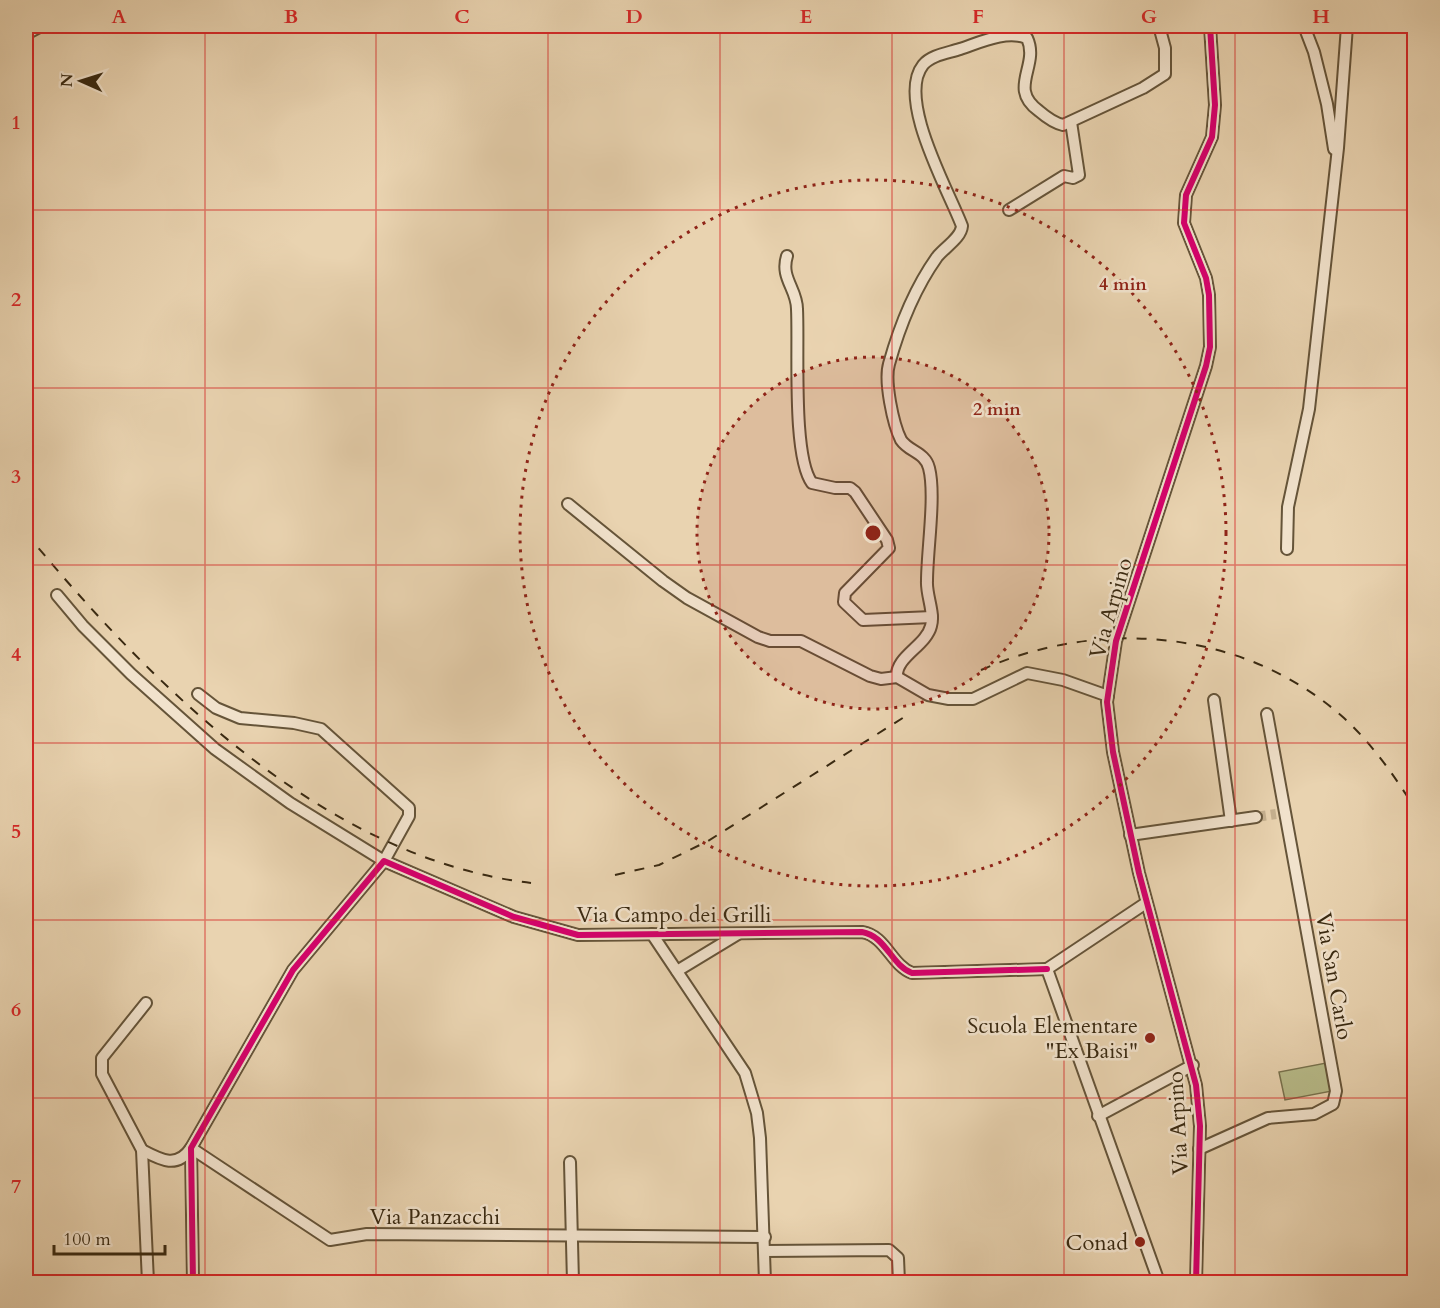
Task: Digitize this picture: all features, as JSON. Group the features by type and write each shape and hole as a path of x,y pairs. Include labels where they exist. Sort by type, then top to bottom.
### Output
{"street":[{"path":"26,34 41,26"},
{"path":"897,677 899,665 929,632 932,617 927,582 929,468 925,458 901,439 888,391 887,375 916,294 945,246 962,231 962,226 922,128 916,106 918,75 921,66 934,57 986,41 1019,35 1027,38 1031,46 1031,57 1024,82 1026,98 1031,106 1056,123 1063,125 1166,74 1165,48 1159,26"},
{"name":"Via Arpino","path":"1196,1282 1199,1112 1193,1065 1146,903 1130,836 1111,740 1108,696 1116,641 1206,366 1210,347 1206,278 1184,223 1186,195 1212,137 1215,105 1210,26"},
{"path":"1304,26 1314,52 1337,158"},
{"path":"1287,549 1288,507 1309,409 1337,158 1347,26"},
{"path":"1009,210 1064,176 1073,178 1079,175 1071,122"},
{"path":"787,256 785,276 798,307 797,374 802,464 806,475 818,486 850,488 887,540 889,548 845,594 844,602 863,620 932,617"},
{"path":"568,504 667,585 753,635 770,641 801,641 873,677 897,677 928,694 949,699 974,699 1015,677 1030,673 1063,680 1108,696"},
{"name":"Via Campo dei Grilli","path":"57,595 83,626 131,675 215,749 290,803 384,861 507,915 580,935 868,933 877,939 903,969 915,974 1047,969"},
{"path":"142,1150 169,1162 182,1159 191,1148 293,970 384,861 409,810 326,732 310,726 240,718 216,708 198,694"},
{"path":"1214,700 1231,821"},
{"name":"Via San Carlo","path":"1199,1149 1268,1118 1314,1114 1333,1104 1336,1091 1280,814 1267,714"},
{"path":"1130,836 1257,817"},
{"path":"1146,903 1047,969 1159,1282"},
{"path":"677,972 739,933"},
{"path":"652,934 745,1074 759,1126 765,1282"},
{"path":"146,1003 102,1058 100,1065 102,1074 142,1150 145,1170 148,1282"},
{"path":"1098,1116 1193,1065"},
{"path":"191,1148 193,1282"},
{"name":"Via Panzacchi","path":"191,1148 330,1240 367,1234 765,1237"},
{"path":"570,1162 573,1282"},
{"path":"765,1251 891,1251 898,1258 898,1282"}],"green space":[{"path":"1326,1063 1332,1091 1285,1100 1279,1072"}],"tunnel":[{"path":"1256,817 1276,814"}],"railway":[{"path":"26,533 75,591 129,649 187,705 249,756 314,802 383,840 456,867 531,883"},
{"path":"981,670 1027,653 1074,643 1122,638 1170,641 1217,650 1262,666 1305,688 1344,718 1382,760 1414,807"},
{"path":"615,875 659,865 708,841 909,714"}],"cycle path":[{"path":"1196,1282 1200,1126 1196,1085 1139,873 1113,752 1107,702 1116,641 1206,366 1210,347 1209,295 1206,278 1184,223 1186,195 1212,137 1215,105 1210,26"},
{"path":"193,1282 191,1148 293,970 384,861 514,917 578,935 862,932 877,939 899,964 912,973 1047,969"}],"place":[{"name":"Scuola Elementare \"Ex Baisi\"","path":"1150,1038"},
{"name":"Conad","path":"1140,1242"}]}
